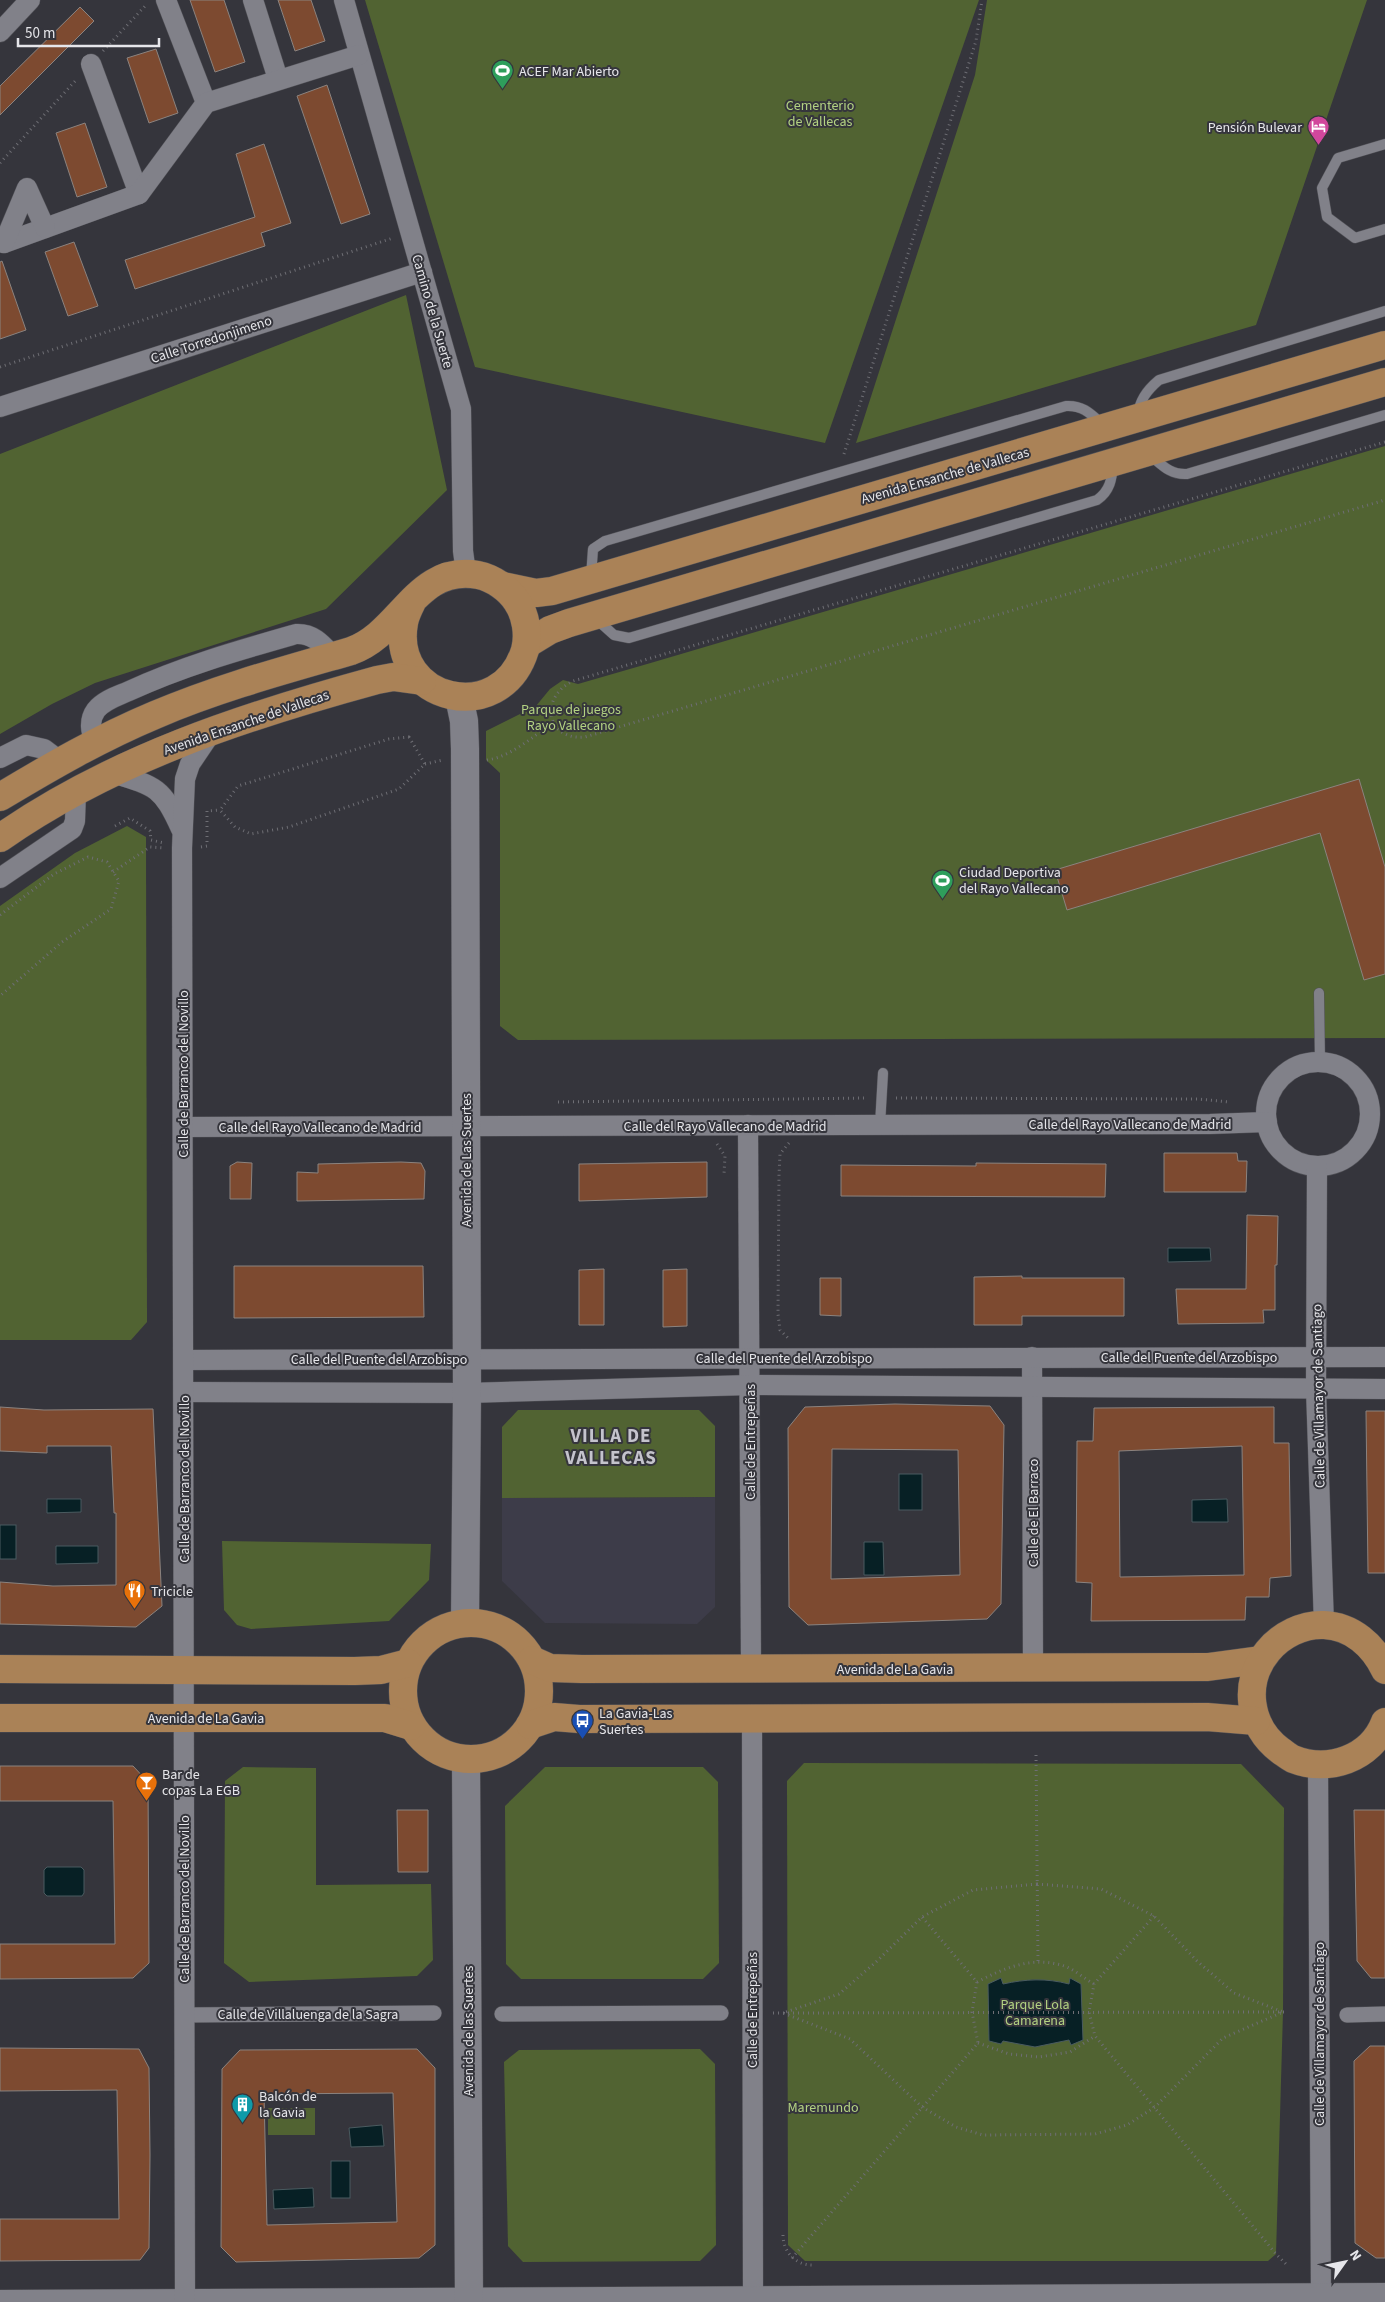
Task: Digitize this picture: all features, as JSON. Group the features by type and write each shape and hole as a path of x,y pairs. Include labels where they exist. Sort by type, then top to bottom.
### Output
{"main road":[{"name":"Avenida Ensanche de Vallecas","path":"503,586 545,592 1385,345"},
{"path":"526,644 550,630 592,616 1385,382"},
{"name":"Avenida Ensanche de Vallecas","path":"0,798 60,761 154,715 194,699 370,643 422,590 435,580 450,574 466,573 485,576 503,586 518,602 526,622 526,644 521,662 510,678 495,690 478,697 459,698 439,692 422,681 409,664 403,643 404,622 412,602"},
{"name":"Avenida Ensanche de Vallecas","path":"0,838 76,792 112,773 161,750 213,730 377,680 393,677 422,681"},
{"name":"Avenida de Las Suertes","path":"459,698 464,721 467,1392 465,1622"},
{"path":"465,1622 482,1624 504,1631 517,1641 532,1660 538,1679 538,1703 530,1725 523,1736 505,1751 482,1760 466,1760 443,1755 427,1744 411,1726 404,1710 402,1686 408,1663 430,1636 451,1625 465,1622"},
{"path":"1383,1661 1364,1640 1345,1629 1324,1625 1299,1628 1276,1641 1260,1660 1252,1680 1251,1701 1256,1721 1270,1743 1292,1759 1318,1765 1338,1763 1357,1755 1373,1742 1385,1724"},
{"name":"Avenida de La Gavia","path":"532,1660 550,1668 582,1670 1208,1666 1260,1660"},
{"path":"0,1669 355,1671 381,1670 408,1663"},
{"path":"530,1725 554,1717 579,1719 1207,1717 1256,1721"},
{"name":"Avenida de La Gavia","path":"0,1718 385,1718 411,1726"},
{"name":"Avenida de las Suertes","path":"466,1760 469,2299"}],"street":[{"path":"3,23 30,0"},
{"path":"166,0 206,103"},
{"path":"253,0 278,79"},
{"name":"Camino de la Suerte","path":"344,0 461,409 463,551 466,573"},
{"path":"45,228 139,194 206,103 359,55"},
{"path":"91,64 139,194"},
{"name":"Calle Torredonjimeno","path":"0,407 422,272"},
{"name":"Calle de Barranco del Novillo","path":"185,2301 184,1127 181,844 185,779 190,764 213,730"},
{"path":"0,758 26,744 44,749 60,761"},
{"name":"Calle de Barranco del Novillo","path":"112,773 142,782 159,792 172,809 181,844"},
{"path":"0,878 72,829 76,821 76,792"},
{"path":"1320,1062 1334,1064 1348,1071 1359,1081 1377,1123 1357,1150 1345,1159 1332,1165 1317,1167 1301,1164 1287,1156 1275,1145 1268,1130 1266,1115 1268,1098 1276,1083 1288,1071 1303,1064 1320,1062"},
{"name":"Calle del Rayo Vallecano de Madrid","path":"184,1127 1210,1124 1267,1122"},
{"name":"Calle de Entrepeñas","path":"748,1125 751,1668"},
{"name":"Calle de Villamayor de Santiago","path":"1317,1167 1316,1389 1324,1625"},
{"name":"Calle de El Barraco","path":"1032,1357 1033,1668"},
{"name":"Calle del Puente del Arzobispo","path":"184,1360 1385,1357"},
{"name":"Calle del Puente del Arzobispo","path":"184,1392 467,1392 750,1385 1385,1389"},
{"name":"Calle de Entrepeñas","path":"752,1718 753,2299"},
{"name":"Calle de Villamayor de Santiago","path":"1318,1765 1321,2298"},
{"path":"502,2014 721,2013"},
{"name":"Calle de Villaluenga de la Sagra","path":"184,2015 434,2014"},
{"name":"Calle de Villamayor de Santiago","path":"1347,2015 1385,2014"},
{"path":"0,2300 1321,2298 1385,2292"}],"lane":[{"path":"1385,144 1338,158 1322,188 1327,216 1355,238 1385,229"},
{"path":"1137,418 1139,402 1148,389 1159,380 1385,311"},
{"path":"1148,452 1170,471 1178,474 1187,474 1385,415"},
{"path":"1319,993 1320,1062"},
{"path":"880,1124 882,1073"}],"path":[{"path":"844,454 976,41 982,0"},
{"path":"0,368 410,232"},
{"path":"1385,442 572,681 558,690 553,697 551,715 554,723 567,735 576,738 585,737 1385,500"},
{"path":"483,760 495,759 517,748 554,723"},
{"path":"115,826 130,818 150,831 150,840 207,846 207,811 220,810 238,786 389,739 409,737 425,764"},
{"path":"220,810 235,827 251,834 289,827 399,789 425,764 446,760"},
{"path":"113,872 150,846 181,844"},
{"path":"0,915 54,874 88,857 107,862 119,881 111,909 62,942 0,996"},
{"path":"558,1102 882,1098 1198,1099 1232,1102"},
{"path":"709,1142 716,1142 725,1156 724,1174"},
{"path":"796,1143 789,1143 780,1154 778,1314 780,1330 788,1339 796,1344"},
{"path":"1036,1755 1038,1961"},
{"path":"784,2013 839,1994 876,1962 922,1917 973,1890 1037,1884 1101,1889 1154,1916 1197,1962 1234,1993 1286,2012"},
{"path":"1154,1916 1094,1984 1089,2012 1095,2036 1288,2266"},
{"path":"922,1917 976,1982 972,2012 978,2043"},
{"path":"976,1982 1006,1967 1038,1961 1067,1968 1094,1984"},
{"path":"773,2013 1286,2012"},
{"path":"784,2013 850,2039 922,2107 956,2127 983,2134 1096,2134 1127,2125 1155,2107 1223,2038 1286,2012"},
{"path":"978,2043 1009,2054 1039,2056 1070,2052 1095,2036"},
{"path":"792,2258 978,2043"},
{"path":"783,2235 783,2246 792,2258 805,2266 814,2265"}],"shaded area":[{"path":"1168,1248 1210,1248 1211,1261 1168,1262"},
{"path":"899,1474 922,1474 922,1510 899,1510"},
{"path":"715,1497 715,1607 697,1624 545,1623 502,1581 502,1498"},
{"path":"47,1499 81,1499 81,1512 47,1513"},
{"path":"1227,1499 1228,1522 1192,1522 1192,1500"},
{"path":"0,1525 16,1525 16,1559 0,1559"},
{"path":"864,1542 883,1542 884,1575 864,1575"},
{"path":"56,1546 98,1546 98,1563 56,1564"},
{"path":"47,1867 81,1867 84,1870 84,1893 82,1896 47,1896 44,1893 44,1870"},
{"path":"1001,1978 1003,1984 1036,1980 1069,1984 1070,1978 1081,1984 1083,2040 1071,2045 1069,2040 1035,2047 1003,2041 1001,2044 989,2041 988,1984"},
{"path":"382,2125 384,2146 351,2147 349,2128"},
{"path":"331,2161 350,2161 350,2198 331,2198"},
{"path":"313,2188 314,2207 274,2209 273,2190"}],"green space":[{"name":"Cementerio de Vallecas","path":"365,0 979,0 825,443 475,367"},
{"path":"987,0 1367,0 1256,325 856,443 975,75"},
{"path":"406,295 447,490 326,609 95,683 52,704 0,734 0,454"},
{"name":"Ciudad Deportiva del Rayo Vallecano","path":"1385,446 1385,1038 518,1040 500,1026 500,773 486,760 486,731 536,706 550,689 563,680 578,684"},
{"path":"127,826 146,837 147,1322 131,1340 0,1340 0,906 75,853"},
{"path":"518,1410 699,1410 715,1426 715,1497 502,1498 502,1427"},
{"path":"222,1541 431,1544 429,1580 389,1621 251,1629 237,1625 224,1610"},
{"name":"Parque Lola Camarena","path":"804,1763 1241,1764 1284,1808 1283,2012 1276,2254 1268,2261 805,2261 788,2245 787,1781"},
{"path":"243,1767 316,1768 316,1885 431,1884 433,1960 417,1976 249,1982 224,1963 225,1781"},
{"path":"545,1767 703,1767 718,1782 719,1963 703,1979 521,1979 506,1964 505,1806"},
{"path":"700,2049 715,2064 716,2245 700,2261 523,2262 508,2246 504,2062 519,2050"},
{"path":"268,2108 315,2108 315,2135 268,2135"}],"building":[{"path":"190,0 224,0 245,62 215,72"},
{"path":"278,0 311,0 325,41 295,51"},
{"path":"80,7 94,21 0,115 0,86"},
{"path":"156,49 178,113 149,123 127,58"},
{"path":"327,85 370,214 341,224 297,96"},
{"path":"85,123 107,187 77,197 56,133"},
{"path":"264,144 291,223 261,233 265,246 135,289 125,260 255,217 236,154"},
{"path":"74,242 98,306 68,316 45,252"},
{"path":"2,261 26,330 0,339 0,262"},
{"path":"1359,779 1385,867 1385,974 1364,980 1320,833 1067,910 1055,870"},
{"path":"1164,1153 1237,1153 1238,1161 1247,1161 1246,1192 1164,1192"},
{"path":"237,1162 252,1163 251,1199 230,1199 230,1166"},
{"path":"707,1162 707,1197 579,1201 579,1164"},
{"path":"421,1163 425,1171 424,1199 297,1201 297,1172 318,1173 318,1164"},
{"path":"976,1163 1106,1164 1105,1197 841,1196 841,1165 976,1166"},
{"path":"1247,1215 1278,1216 1275,1310 1263,1310 1264,1323 1178,1324 1176,1289 1246,1289"},
{"path":"234,1266 423,1266 424,1317 234,1318"},
{"path":"604,1269 604,1325 579,1325 579,1270"},
{"path":"687,1269 687,1326 663,1327 663,1270"},
{"path":"1022,1276 1022,1278 1124,1278 1124,1316 1022,1316 1022,1325 974,1325 974,1277"},
{"path":"820,1278 841,1278 841,1316 820,1315"},
{"path":"895,1404 990,1406 1004,1425 1001,1604 987,1619 808,1625 789,1607 788,1428 805,1407","holes":["832,1449 958,1450 960,1575 831,1579"]},
{"path":"0,1407 44,1410 153,1409 162,1606 136,1627 0,1624 0,1582 53,1586 116,1585 116,1513 114,1513 111,1446 47,1446 47,1453 0,1451"},
{"path":"1274,1407 1274,1443 1289,1443 1291,1576 1270,1578 1269,1597 1246,1597 1245,1620 1091,1621 1092,1583 1076,1582 1077,1441 1093,1441 1094,1408","holes":["1242,1446 1244,1575 1120,1577 1119,1451"]},
{"path":"1366,1411 1385,1411 1385,1573 1368,1573"},
{"path":"0,1766 133,1766 148,1782 149,1963 133,1978 0,1979 0,1944 115,1944 113,1801 0,1801"},
{"path":"397,1810 428,1810 428,1872 398,1872"},
{"path":"1354,1810 1385,1810 1385,1978 1371,1978 1357,1961"},
{"path":"1370,2046 1385,2046 1385,2258 1376,2258 1355,2243 1354,2061"},
{"path":"0,2048 139,2049 149,2068 150,2155 149,2248 140,2260 0,2261 0,2219 119,2219 117,2090 0,2091"},
{"path":"417,2049 435,2068 435,2245 419,2258 236,2262 221,2247 222,2069 240,2050","holes":["393,2093 397,2222 267,2225 264,2094"]}],"place":[{"name":"ACEF Mar Abierto","path":"503,90"},
{"name":"Pensión Bulevar","path":"1318,146"},
{"name":"Ciudad Deportiva del Rayo Vallecano","path":"943,899"},
{"name":"Tricicle","path":"135,1610"},
{"name":"La Gavia-Las Suertes","path":"583,1740"},
{"name":"Bar de copas La EGB","path":"146,1801"},
{"name":"Balcón de la Gavia","path":"243,2123"}],"district":[{"name":"VILLA DE VALLECAS","path":"611,1446"}],"park label":[{"name":"Parque de juegos Rayo Vallecano","path":"571,718"},
{"name":"Maremundo","path":"823,2107"}]}
